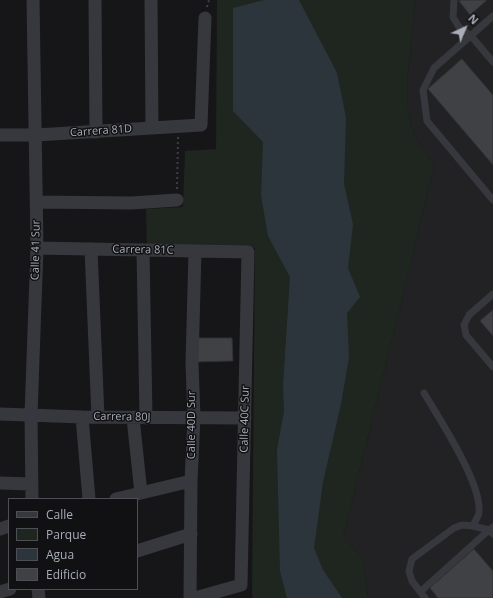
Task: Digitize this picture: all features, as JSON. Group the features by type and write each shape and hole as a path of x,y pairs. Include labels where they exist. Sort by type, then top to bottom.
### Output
{"street":[{"name":"Calle 41 Sur","path":"32,498 31,415 37,248 34,0"},
{"path":"95,0 96,132"},
{"path":"151,0 152,128"},
{"name":"Carrera 81D","path":"0,135 36,135 202,125 205,18"},
{"path":"37,202 132,203 177,200"},
{"name":"Carrera 81C","path":"37,248 248,252"},
{"path":"91,249 98,417"},
{"path":"142,250 146,418"},
{"name":"Calle 40D Sur","path":"190,598 191,481 194,417 192,363 196,251"},
{"name":"Calle 40C Sur","path":"201,597 241,585 248,252"},
{"name":"Carrera 80J","path":"0,414 132,418 245,418"},
{"path":"82,417 89,498"},
{"path":"132,418 142,493"},
{"path":"120,498 191,481"},
{"path":"0,483 32,484"},
{"path":"138,551 191,534"}],"lane":[{"path":"454,0 453,17 459,27 471,36 493,62"},
{"path":"493,16 434,68 423,90 427,121 493,200"},
{"path":"493,294 469,315 464,326 466,335 493,367"},
{"path":"424,393 457,449 478,496 479,513 473,526"},
{"path":"462,525 492,530 423,595 412,581 409,571 412,558 454,528 462,525"}],"path":[{"path":"177,200 178,126"}],"shaded area":[{"path":"415,0 493,0 493,598 368,598 363,558 343,537 434,165 413,133 408,109 407,84"}],"green space":[{"path":"217,0 415,0 407,84 408,109 413,133 434,165 343,537 363,558 368,598 253,598 255,248 147,246 146,209 183,207 185,151 216,149"}],"water":[{"path":"264,0 299,0 337,73 346,118 344,184 353,224 348,268 360,297 347,313 349,357 341,404 323,482 314,548 323,570 342,598 287,598 280,571 277,450 284,411 283,386 290,277 268,236 261,195 263,142 233,111 233,8"}],"building":[{"path":"487,0 470,15 459,1"},
{"path":"462,59 493,95 493,165 428,89"},
{"path":"493,310 493,336 480,321"},
{"path":"198,338 232,338 233,361 194,362"},
{"path":"474,549 493,571 493,598 438,598 430,588"}]}
